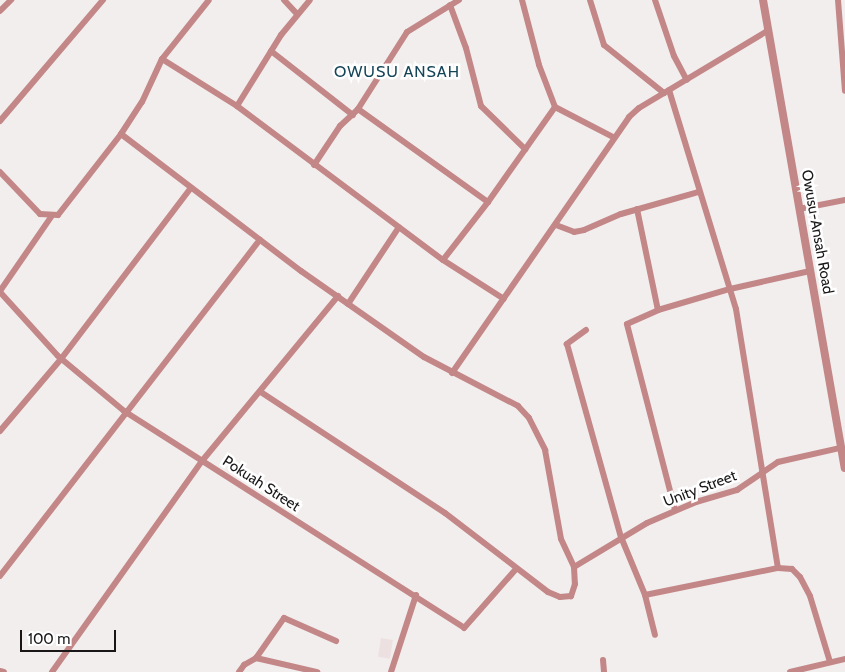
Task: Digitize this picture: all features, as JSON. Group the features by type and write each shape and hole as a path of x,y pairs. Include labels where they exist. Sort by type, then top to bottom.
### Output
{"street":[{"path":"0,11 10,0"},
{"path":"0,121 103,0"},
{"path":"0,291 52,217 64,209 121,134 142,102 162,59 209,0"},
{"path":"284,0 297,14"},
{"path":"237,106 270,51 297,14 310,0"},
{"path":"314,165 340,126 358,109 407,32 458,0"},
{"path":"522,0 539,66 555,107 613,138"},
{"path":"590,0 604,44 666,91 700,192 730,289 778,568"},
{"path":"656,0 674,56 687,80"},
{"name":"Owusu-Ansah Road","path":"763,0 845,468"},
{"path":"838,0 845,91"},
{"path":"450,5 466,48 481,106 525,149"},
{"path":"452,373 556,225 613,138 639,108 767,31"},
{"path":"270,51 352,115"},
{"path":"162,59 237,106 443,260 504,299"},
{"path":"443,260 488,202 555,107"},
{"path":"358,109 488,202"},
{"path":"121,134 260,240 348,304 452,373 518,406 537,430 544,450 561,539 574,567 574,589 566,598 548,592 516,570 445,513 262,392"},
{"path":"0,172 29,206 40,214 52,217"},
{"path":"0,431 61,359 191,188"},
{"path":"556,225 574,232 637,209 700,192"},
{"path":"799,209 845,200"},
{"path":"637,209 658,310"},
{"path":"348,304 399,227"},
{"path":"0,576 124,411 260,240"},
{"path":"676,510 626,327 630,320 658,310 730,289 810,271"},
{"name":"Pokuah Street","path":"0,291 61,359 124,411 416,595 464,628 516,570"},
{"path":"52,672 202,461 262,392 338,296"},
{"path":"586,330 566,344 621,537 645,595 655,635"},
{"name":"Unity Street","path":"574,567 621,537 676,510 737,490 763,472 790,459 840,448"},
{"path":"645,595 778,568 792,569 800,576 810,596 830,662"},
{"path":"391,672 416,595"},
{"path":"240,672 244,665 256,658 284,618 336,641"},
{"path":"256,658 317,672"},
{"path":"790,672 845,659"},
{"path":"603,660 604,672"}],"shaded area":[{"path":"381,638 393,640 390,659 378,657"}],"district":[{"name":"OWUSU ANSAH","path":"397,72"}]}
